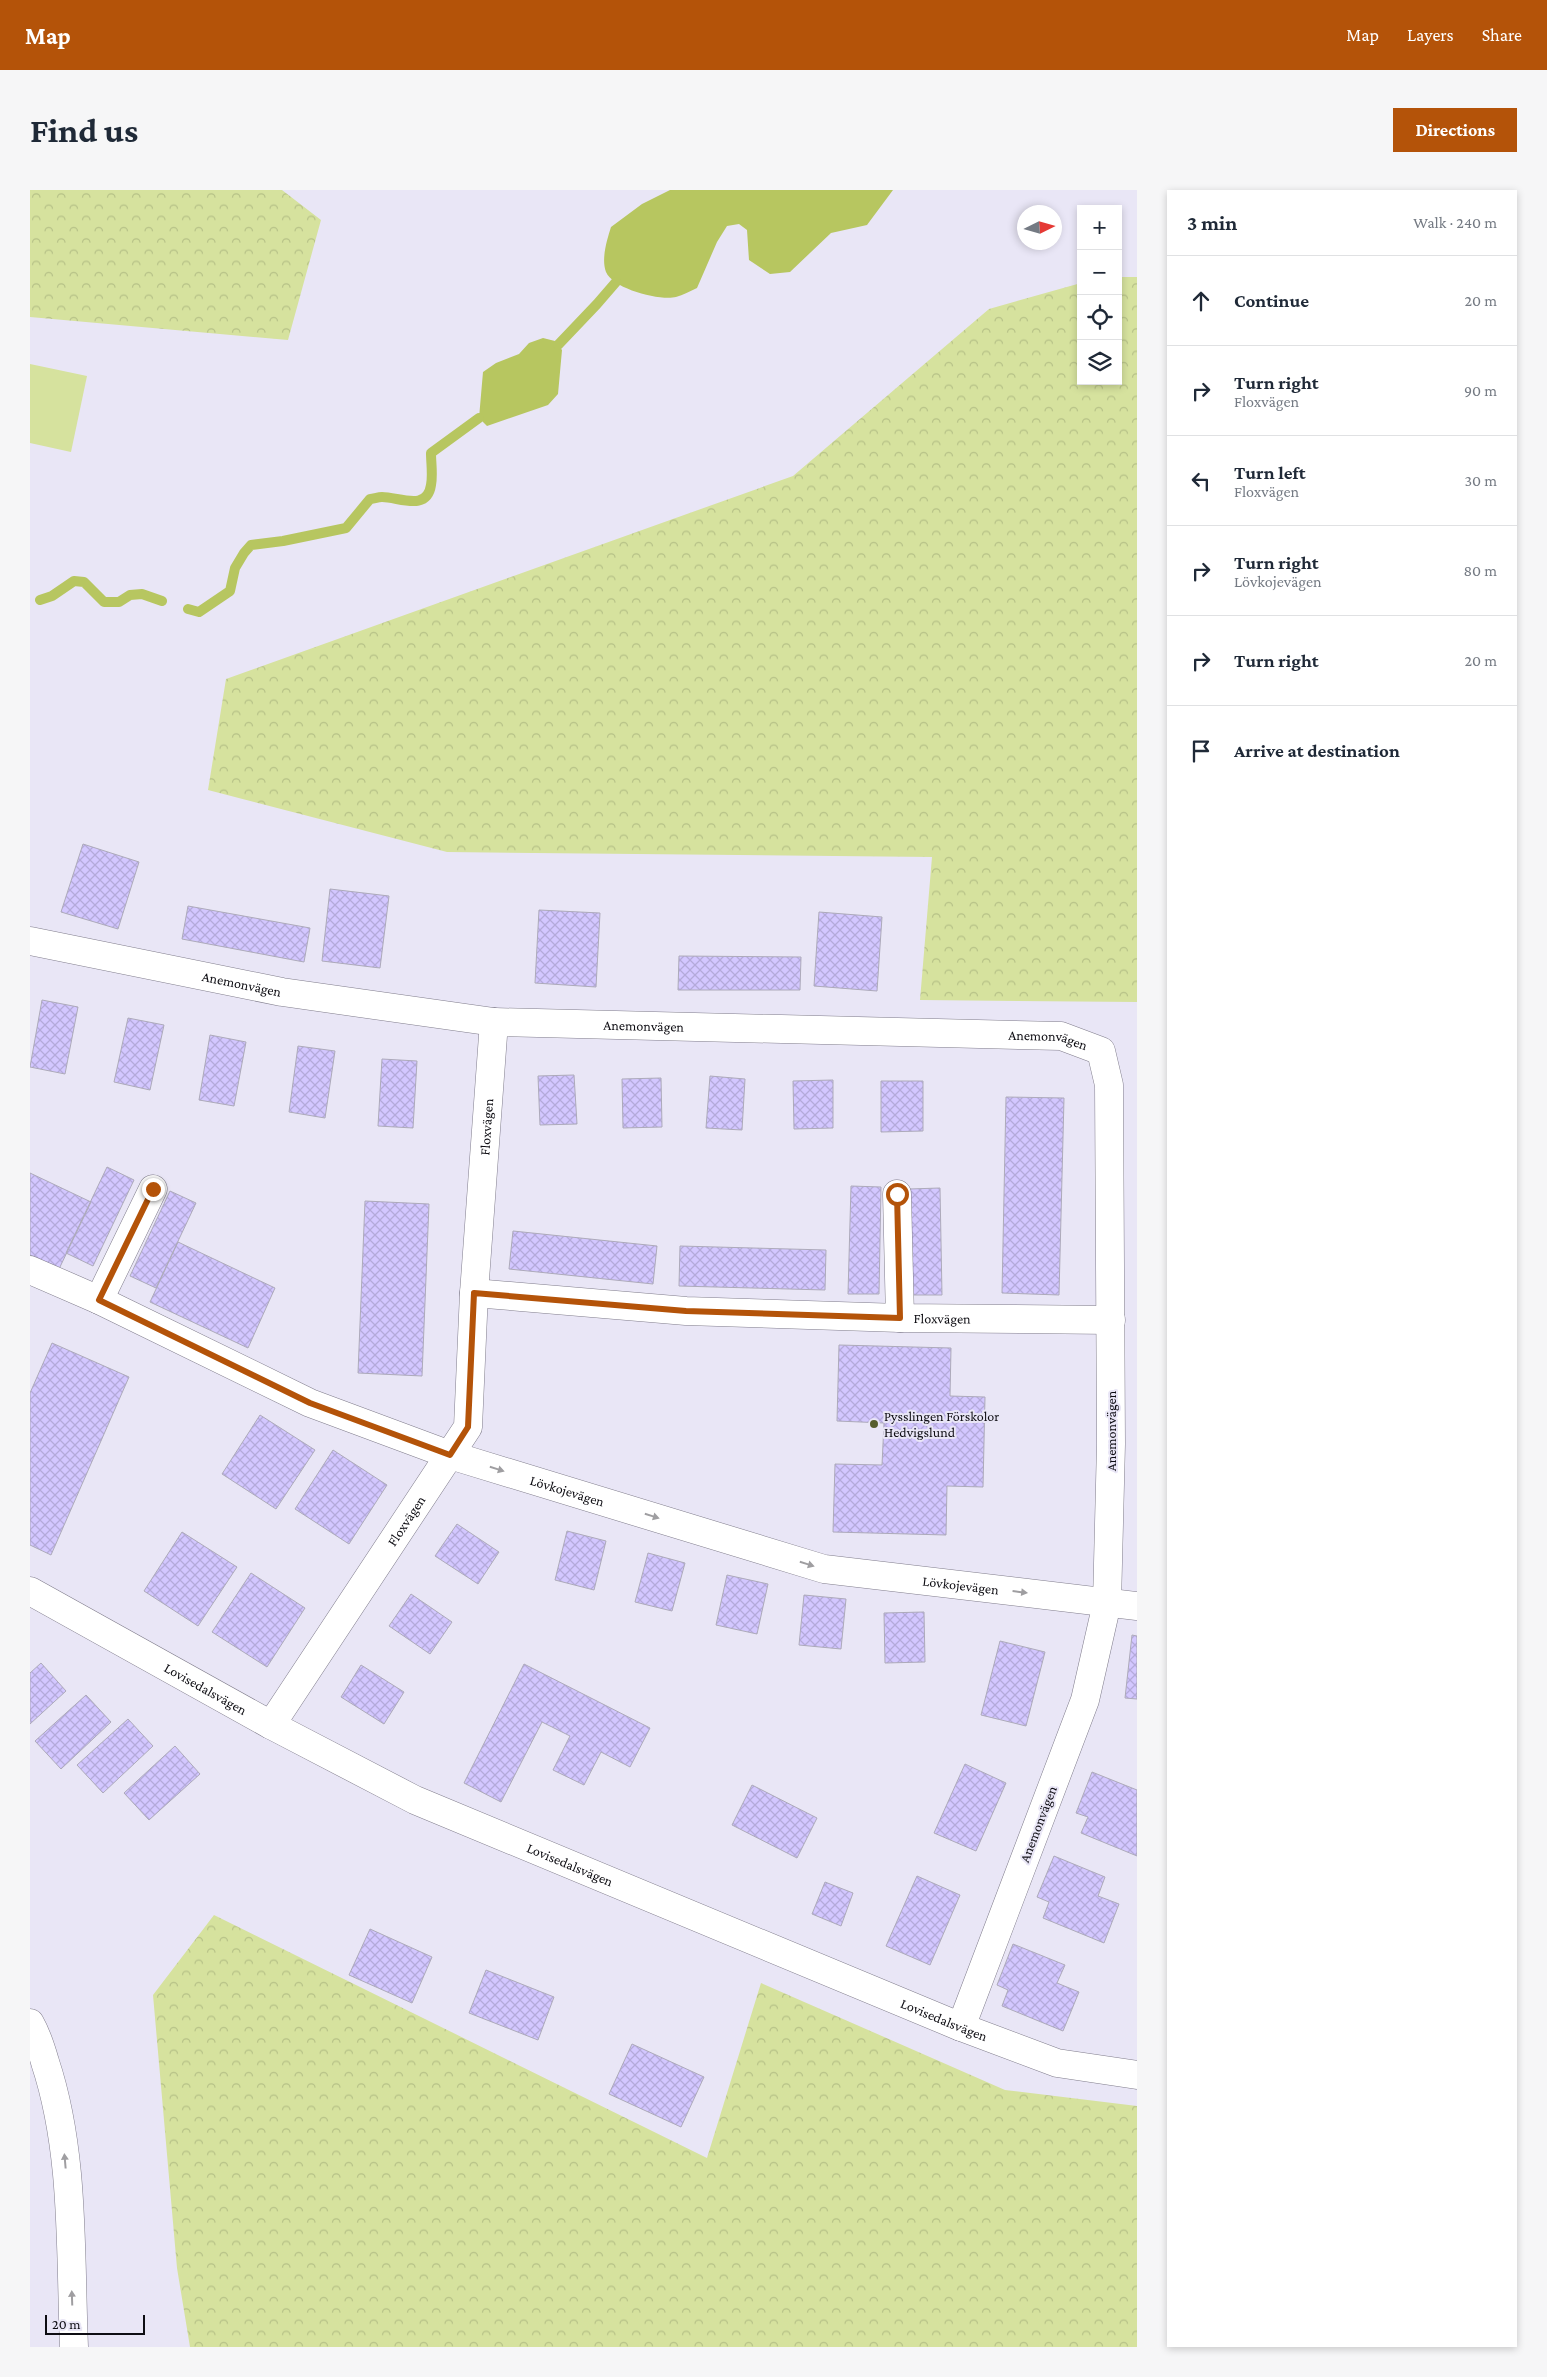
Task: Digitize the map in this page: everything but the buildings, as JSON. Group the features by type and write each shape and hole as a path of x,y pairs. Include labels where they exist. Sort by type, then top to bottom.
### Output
{"main road":[{"name":"Anemonvägen","path":"30,941 282,992 494,1022 1061,1036 1101,1052 1109,1085 1112,1444 1108,1603 1085,1700 961,2027"},
{"name":"Floxvägen","path":"271,1725 468,1427 474,1293 494,1022"},
{"path":"99,1300 153,1189"},
{"path":"897,1194 900,1318"},
{"name":"Lövkojevägen","path":"30,1270 99,1300 310,1403 450,1455 824,1569 1137,1606"},
{"name":"Floxvägen","path":"474,1293 686,1311 900,1318 1111,1320"},
{"name":"Lovisedalsvägen","path":"30,1591 271,1725 424,1804 961,2027 1057,2063 1137,2075"},
{"path":"30,2023 35,2032 53,2085 64,2146 69,2210 74,2347"}],"green space":[{"path":"30,190 282,190 321,220 288,340 30,317"},
{"path":"1122,277 1137,277 1137,1002 920,1000 932,857 447,852 208,790 226,679 793,476 989,309 1077,284 1077,385 1122,385"},
{"path":"30,364 87,376 71,452 30,443"},
{"path":"214,1915 707,2158 761,1983 1005,2090 1137,2106 1137,2347 190,2347 177,2268 153,1995"}],"shaded area":[{"path":"670,190 893,190 867,225 831,233 790,272 770,274 749,260 747,230 739,224 727,226 717,242 697,288 669,298 638,292 618,284 606,272 604,261 611,227 642,204"},
{"path":"543,338 555,341 562,350 558,394 548,405 487,426 479,418 483,372 496,363 519,354 529,343"}],"waterway":[{"path":"558,345 616,282"},
{"path":"188,609 199,612 230,591 235,568 251,545 283,541 346,528 370,499 382,497 418,501 424,498 431,485 431,453 479,418"},
{"path":"40,600 52,596 74,581 84,582 104,602 119,602 130,595 142,594 162,601"}],"place":[{"name":"Pysslingen Förskolor Hedvigslund","path":"874,1424"}],"route":[{"path":"153,1189 99,1300 310,1403 450,1455 468,1427 474,1293 686,1311 900,1318 897,1194"}]}
